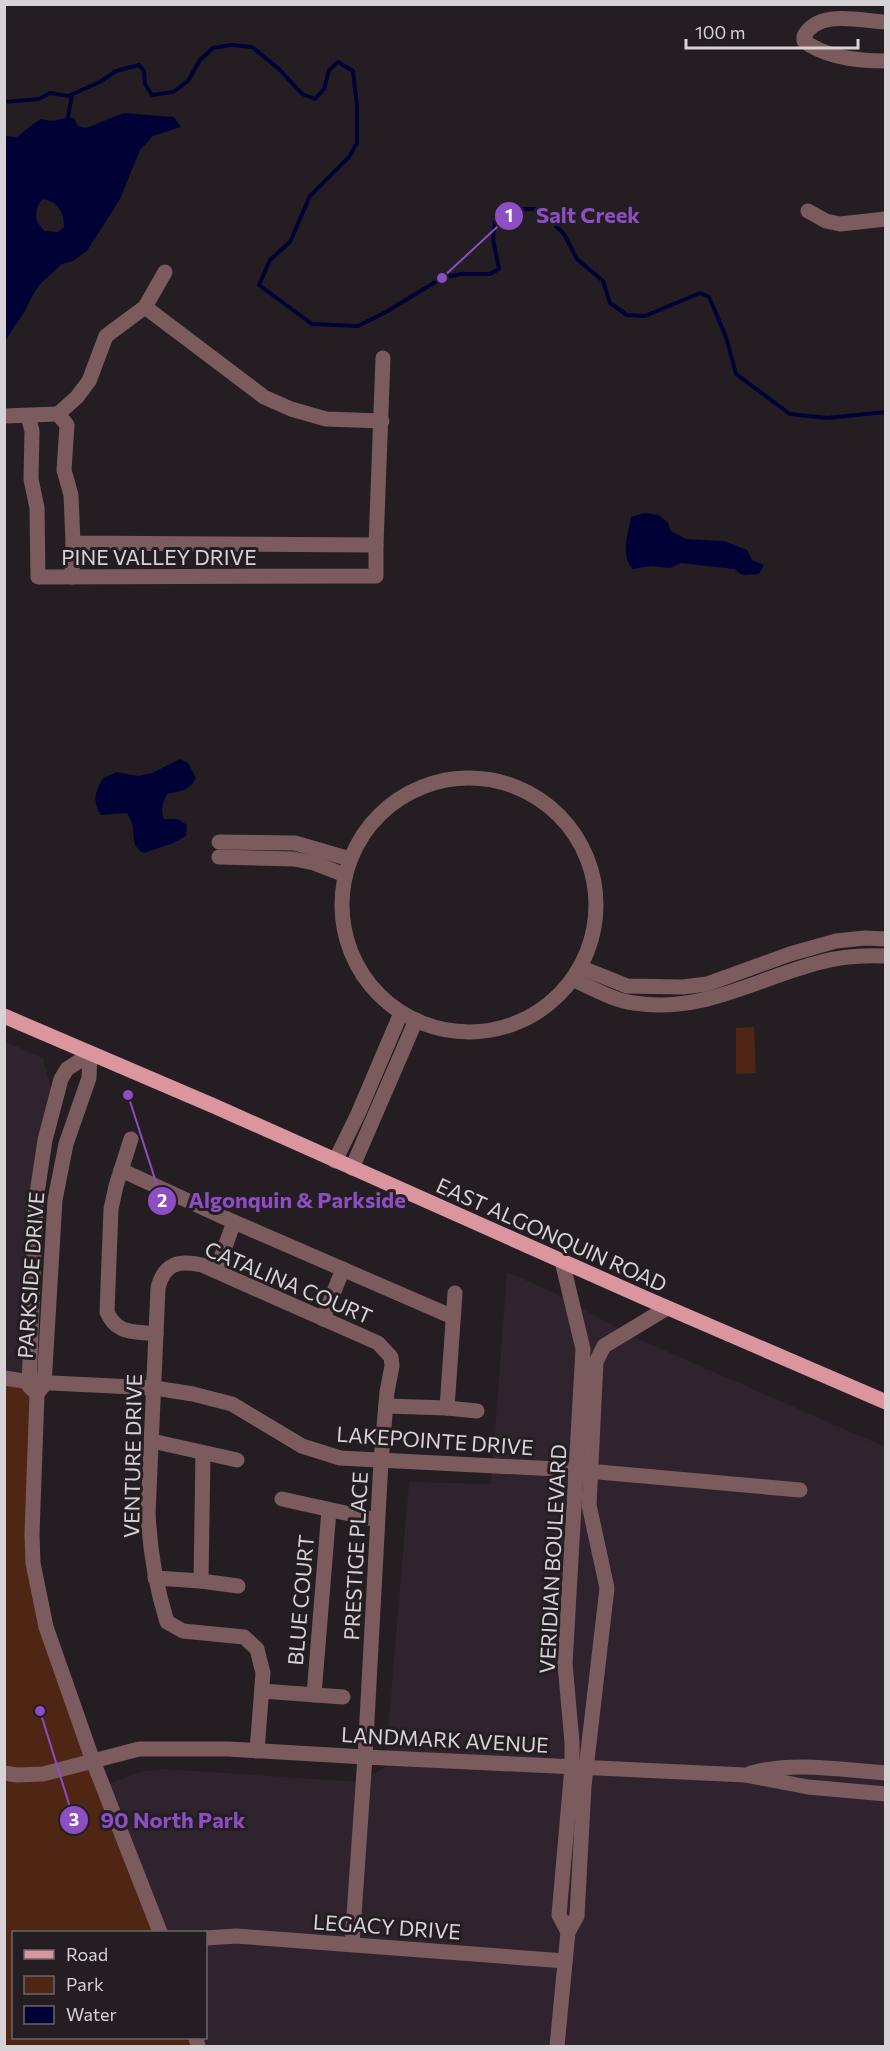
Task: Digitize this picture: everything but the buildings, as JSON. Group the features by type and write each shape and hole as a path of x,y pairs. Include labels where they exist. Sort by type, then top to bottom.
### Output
{"main road":[{"name":"EAST ALGONQUIN ROAD","path":"4,1016 667,1308 883,1400"}],"street":[{"path":"885,22 846,19 820,21 811,25 804,36 804,41 813,47 845,58 885,61"},
{"path":"808,211 826,221 840,224 885,219"},
{"path":"58,414 77,397 88,381 106,336 145,307 165,272"},
{"path":"145,307 264,397 291,409 326,419 382,422"},
{"name":"PINE VALLEY DRIVE","path":"18,416 32,431 31,479 38,508 38,577 376,576 383,358"},
{"name":"PINE VALLEY DRIVE","path":"18,416 58,414 67,425 64,470 72,495 73,543 376,545"},
{"path":"72,577 73,543"},
{"path":"469,778 497,780 516,786 553,810 586,850 594,884 590,939 578,974 558,997 543,1009 506,1026 484,1030 438,1028 401,1013 384,999 355,962 343,920 345,875 350,859 368,827 386,808 406,793 452,780 469,778"},
{"path":"345,875 314,863 294,859 219,850 295,843 350,859"},
{"path":"578,974 627,986 683,987 707,984 790,954 836,941 865,938 885,939"},
{"path":"578,974 610,996 633,1003 666,1006 708,1000 822,962 861,955 885,956"},
{"path":"335,1161 358,1114 401,1013"},
{"path":"352,1168 416,1020"},
{"name":"PARKSIDE DRIVE","path":"90,1054 67,1069 61,1079 45,1140 36,1200 37,1386 33,1563 46,1627 93,1761 160,1931"},
{"name":"PARKSIDE DRIVE","path":"37,1386 56,1191 66,1144 89,1078 90,1054"},
{"path":"130,1138 111,1209 107,1312 112,1323 123,1330 156,1334"},
{"path":"121,1170 453,1317"},
{"path":"221,1273 222,1255 234,1222"},
{"name":"VERIDIAN BOULEVARD","path":"557,2046 568,1932 559,1915 607,1588 583,1471 584,1349 562,1260"},
{"name":"CATALINA COURT","path":"165,1270 176,1264 190,1262 202,1265 378,1343 391,1357"},
{"path":"323,1318 343,1269"},
{"name":"VENTURE DRIVE","path":"165,1270 161,1275 158,1288 148,1514 149,1539 157,1592 167,1622 183,1631 244,1637 257,1649 263,1673 257,1751"},
{"path":"447,1408 455,1293"},
{"name":"VERIDIAN BOULEVARD","path":"579,1767 572,1742 565,1664 583,1471 596,1362 604,1346 667,1308"},
{"name":"PRESTIGE PLACE","path":"352,1944 365,1757 377,1520 391,1357"},
{"name":"LAKEPOINTE DRIVE","path":"4,1378 37,1386 154,1388 193,1394 232,1404 302,1446 340,1458 583,1471 800,1490"},
{"path":"386,1406 447,1408 477,1412"},
{"path":"152,1441 237,1460"},
{"path":"201,1581 203,1453"},
{"name":"BLUE COURT","path":"282,1500 377,1520"},
{"name":"BLUE COURT","path":"314,1695 329,1510"},
{"path":"155,1578 238,1586"},
{"name":"BLUE COURT","path":"262,1691 343,1697"},
{"name":"LANDMARK AVENUE","path":"4,1773 43,1774 139,1749 228,1749 745,1775 808,1787 885,1794"},
{"path":"745,1775 767,1769 808,1768 885,1773"},
{"name":"LEGACY DRIVE","path":"207,1938 236,1936 565,1961"}],"shaded area":[{"path":"4,1041 43,1058 51,1089 36,1176 33,1563 103,1786 144,1771 164,1769 360,1782 385,1767 409,1482 491,1484 507,1272 550,1291 634,1337 885,1447 885,2046 5,2046"}],"green space":[{"path":"754,1027 756,1073 736,1074 736,1028"},
{"path":"4,1378 30,1382 39,1597 160,1931 12,1931 12,2039 196,2039 198,2046 5,2046"}],"water":[{"path":"124,113 174,117 181,127 153,136 140,150 120,199 87,251 73,261 62,264 39,285 5,341 5,136 17,137 41,119 51,121 74,118 78,126 86,128","holes":["43,199 59,208 64,227 58,232 45,231 37,220 36,211"]},
{"path":"644,513 659,515 668,523 671,531 686,539 724,541 747,550 752,560 764,565 759,574 742,575 734,569 681,563 670,568 651,566 633,569 629,564 626,551 628,530 631,517"},
{"path":"180,759 188,763 196,778 188,788 167,794 162,812 164,819 178,819 187,825 186,836 144,853 136,845 133,825 127,813 101,815 96,801 98,788 103,778 117,772 138,776 152,773"}],"waterway":[{"path":"4,102 39,99 50,93 68,96 100,82 116,71 139,65 144,71 145,84 152,95 173,92 188,81 200,60 213,48 231,45 252,47 279,69 302,94 315,99 324,89 329,70 338,62 353,71 357,106 357,143 349,157 310,196 290,242 270,260 259,285 312,324 358,326 442,278 461,274 490,274 499,269 493,239 495,221 518,209 539,209 564,234 577,259 603,281 610,303 627,315 645,316 700,293 709,297 726,337 736,374 790,414 827,418 886,412"},
{"path":"68,117 72,95"}],"place":[{"name":"Salt Creek","path":"442,278"},
{"name":"Algonquin & Parkside","path":"128,1095"},
{"name":"90 North Park","path":"40,1711"}]}
